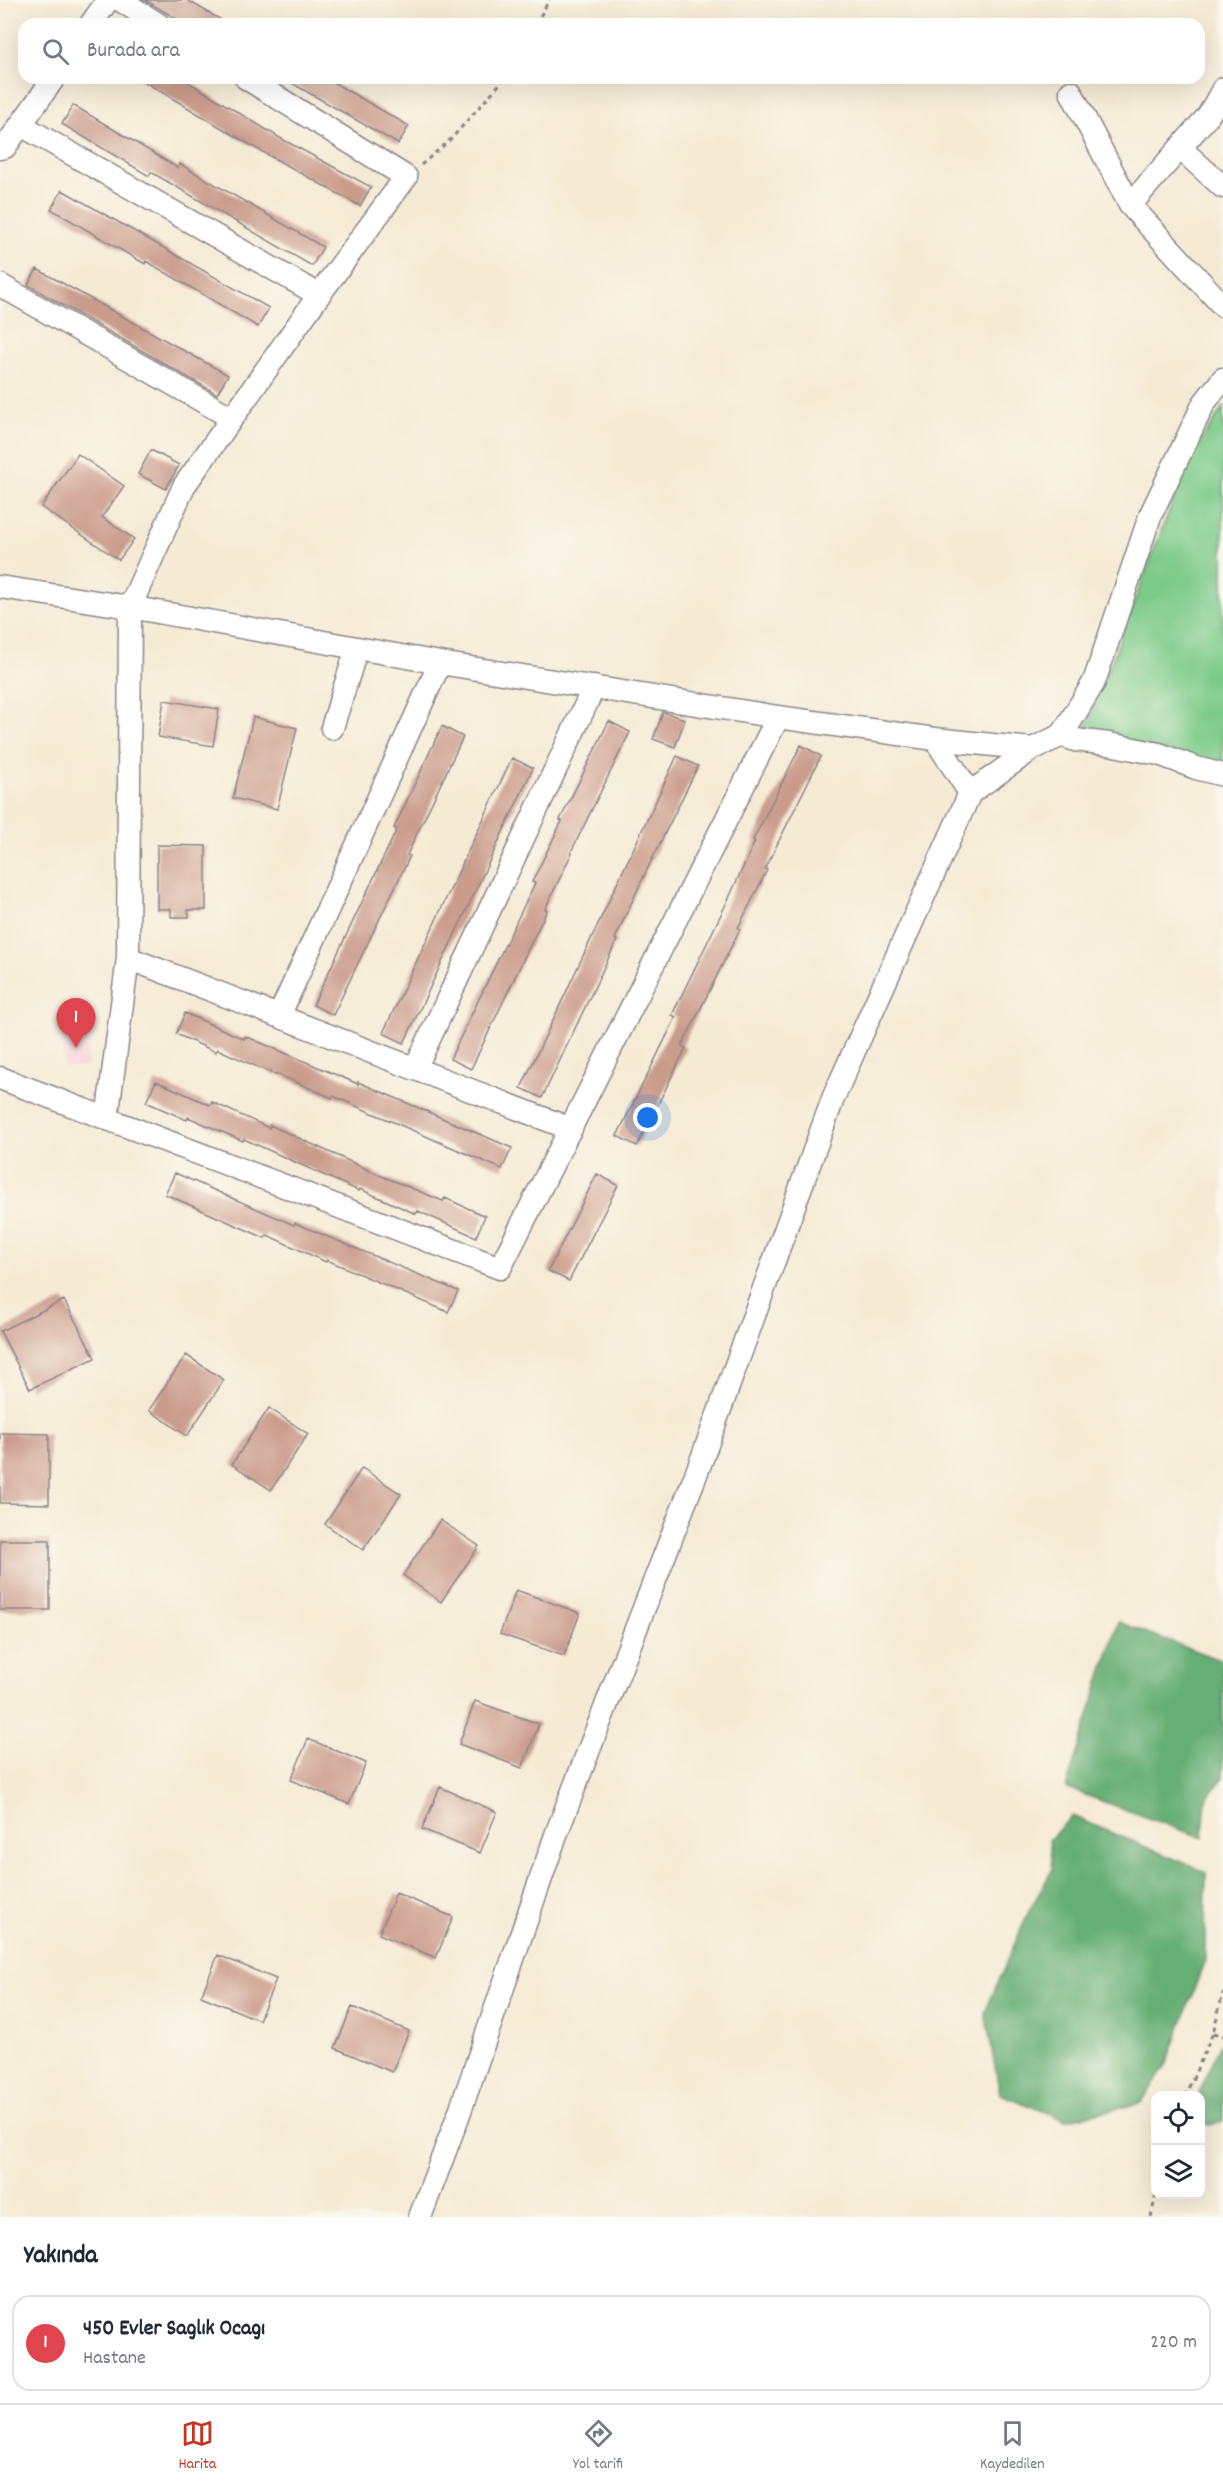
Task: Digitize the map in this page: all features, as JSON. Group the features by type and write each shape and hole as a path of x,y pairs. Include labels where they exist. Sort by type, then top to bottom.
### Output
{"street":[{"path":"95,18 108,0"},
{"path":"120,0 148,18"},
{"path":"0,148 6,147 50,84"},
{"path":"107,1119 128,958 130,607 184,486 319,295 406,177 256,84"},
{"path":"1130,205 1180,148 1215,116 1223,89"},
{"path":"1071,92 1130,205 1223,306"},
{"path":"21,125 319,295"},
{"path":"1180,148 1223,187"},
{"path":"0,285 232,418"},
{"path":"420,2217 459,2114 558,1832 704,1453 834,1096 970,793 1032,748 1062,735 1094,682 1150,516 1204,403 1223,378"},
{"path":"0,586 440,663 778,717 935,739 1032,748"},
{"path":"332,728 357,648"},
{"path":"279,1016 440,663"},
{"path":"415,1069 594,687"},
{"path":"0,1078 500,1268 778,717"},
{"path":"1062,735 1075,740 1159,754 1223,775"},
{"path":"935,739 970,793"},
{"path":"128,958 571,1129"}],"path":[{"path":"539,18 549,0"},
{"path":"406,177 451,139 500,84"},
{"path":"1187,2091 1213,2032 1223,1993"},
{"path":"1213,2032 1223,2036"},
{"path":"1151,2217 1155,2199"}],"shaded area":[{"path":"86,1029 88,1067 64,1068 62,1030"}],"green space":[{"path":"1223,407 1223,765 1096,735 1086,727 1188,461"},
{"path":"1118,1622 1223,1661 1223,1778 1206,1799 1203,1838 1066,1788"},
{"path":"1072,1816 1206,1872 1205,1960 1166,2066 1141,2103 1065,2120 1000,2094 985,2012 1029,1911 1052,1870 1049,1840"},
{"path":"1221,2043 1223,2044 1223,2121 1210,2125 1205,2124 1205,2091 1200,2091"}],"building":[{"path":"145,0 187,0 218,18 175,18"},
{"path":"148,84 192,84 280,138 371,187 360,206 252,146"},
{"path":"293,84 336,84 409,126 398,144"},
{"path":"73,105 178,168 180,164 323,247 312,266 151,172 149,176 62,124"},
{"path":"62,190 269,308 258,327 146,261 145,264 51,209"},
{"path":"37,269 228,375 217,394 28,285"},
{"path":"151,450 179,465 166,489 138,474"},
{"path":"78,454 124,486 102,517 134,539 119,560 41,507"},
{"path":"164,700 219,709 213,746 158,737"},
{"path":"663,712 685,719 675,747 653,739"},
{"path":"253,717 297,728 277,809 233,798"},
{"path":"609,721 630,732 571,852 545,909 547,910 471,1069 450,1059 535,883 532,882 562,821 560,820"},
{"path":"442,726 463,737 407,855 410,856 333,1015 313,1005 397,829 394,828"},
{"path":"801,745 821,756 682,1046 686,1048 637,1146 617,1136 676,1017 672,1015 728,900 755,841 753,840"},
{"path":"677,756 698,766 641,882 615,939 617,940 542,1098 521,1088"},
{"path":"512,758 533,768 404,1043 383,1033"},
{"path":"157,845 206,846 206,910 188,910 189,917 171,917 171,909 157,909"},
{"path":"185,1013 244,1039 245,1036 358,1084 358,1082 512,1148 502,1169 333,1096 332,1098 217,1049 216,1052 176,1034"},
{"path":"156,1081 210,1105 212,1102 269,1128 270,1125 384,1177 443,1201 445,1198 485,1216 476,1237 418,1211 416,1214 360,1189 359,1191 244,1139 243,1141 188,1117 187,1120 146,1102"},
{"path":"175,1173 294,1225 295,1223 458,1291 448,1312 267,1235 265,1238 165,1194"},
{"path":"597,1174 618,1185 569,1281 548,1271"},
{"path":"64,1300 95,1358 30,1389 0,1331"},
{"path":"186,1355 224,1380 187,1436 149,1410"},
{"path":"269,1408 308,1434 271,1490 232,1464"},
{"path":"0,1433 49,1434 49,1504 0,1503"},
{"path":"362,1468 401,1494 363,1550 325,1524"},
{"path":"440,1520 479,1546 441,1602 403,1575"},
{"path":"0,1540 50,1540 50,1610 0,1610"},
{"path":"516,1590 580,1613 564,1656 500,1634"},
{"path":"475,1701 539,1724 522,1768 459,1744"},
{"path":"308,1739 366,1763 349,1804 291,1780"},
{"path":"440,1787 497,1812 480,1853 422,1829"},
{"path":"396,1893 453,1917 436,1958 379,1934"},
{"path":"218,1955 276,1979 259,2020 201,1996"},
{"path":"352,2007 409,2031 392,2072 335,2048"}],"place":[{"name":"450 Evler Saglık Ocagı","path":"76,1048"}]}
